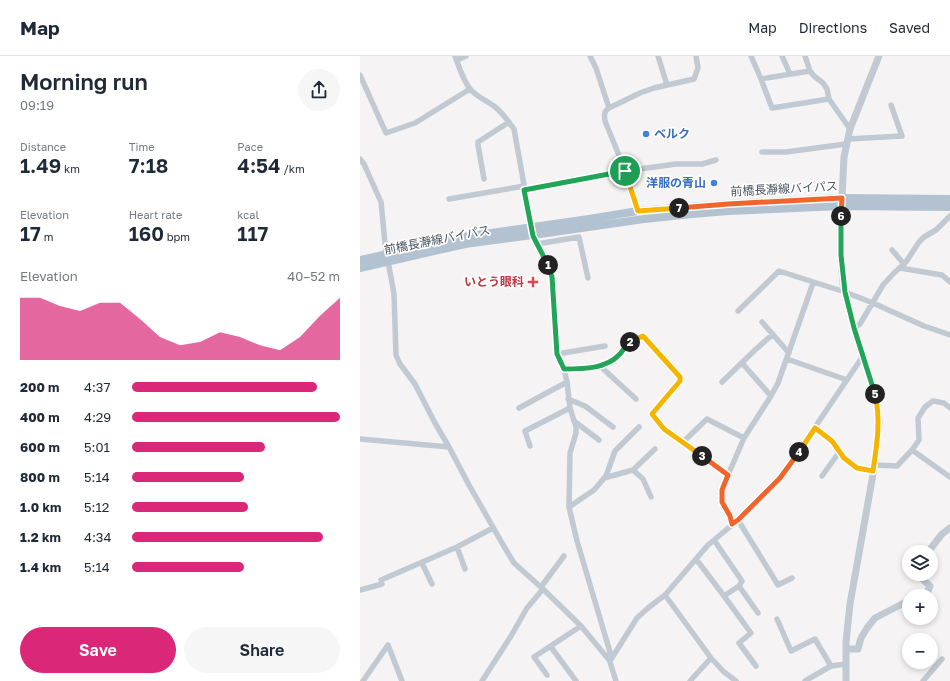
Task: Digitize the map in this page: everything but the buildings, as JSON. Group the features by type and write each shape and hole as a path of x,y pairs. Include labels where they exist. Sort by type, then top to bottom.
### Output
{"main road":[{"name":"前橋長瀞線バイパス","path":"532,231 638,211 728,204 950,199"},
{"name":"前橋長瀞線バイパス","path":"360,268 387,257 463,237 692,214 841,202 950,207"},
{"name":"前橋長瀞線バイパス","path":"360,260 387,257"}],"street":[{"path":"466,56 456,58 470,90 494,106 514,129 532,231 552,277 557,354 564,369 567,382 568,399 576,427 576,433 570,453 569,507 577,540 610,652 610,662 616,681"},
{"path":"590,56 596,68 609,108"},
{"path":"658,56 666,85"},
{"path":"638,211 625,171 605,121 604,114 607,109 640,92 694,79 698,68 696,56"},
{"path":"751,56 762,79 772,108 829,99"},
{"path":"782,56 790,74"},
{"path":"805,56 810,71 823,83 827,89 829,99 850,129"},
{"path":"846,681 846,649 850,604 874,468 879,422 876,396 854,328 845,292 841,255 841,202 844,157 850,129 879,56"},
{"path":"762,79 810,71"},
{"path":"360,75 386,133 415,122 470,90"},
{"path":"762,152 786,152 847,141 902,136 891,104"},
{"path":"484,179 478,142 509,122"},
{"path":"360,159 364,164 381,202 387,257 394,294 396,355 400,364 415,384 469,485 514,563 581,626 610,662"},
{"path":"449,199 625,171 676,164 702,164 716,160"},
{"path":"854,328 860,324 883,285 902,266 919,242 924,237 936,230 950,216"},
{"path":"537,244 578,237 588,278"},
{"path":"892,250 902,266 942,275 950,282"},
{"path":"738,311 779,271 845,292 924,326 950,335"},
{"path":"732,524 730,516 722,502 722,490 744,438 778,383 813,283"},
{"path":"762,322 773,334 788,356 847,380"},
{"path":"722,382 773,334"},
{"path":"564,369 591,368 608,363 619,355 630,341 643,336 680,377 680,381 652,414 664,429 728,475"},
{"path":"557,354 605,346"},
{"path":"610,662 638,618 665,595 708,545 738,520 780,478 863,356"},
{"path":"742,363 771,396"},
{"path":"600,366 636,399"},
{"path":"519,408 567,382"},
{"path":"568,399 585,406 613,427"},
{"path":"815,428 832,441 844,458 857,468 897,466 919,440 918,418 925,406 933,401 944,403 950,408"},
{"path":"530,446 525,431 570,408"},
{"path":"683,442 707,419 744,438"},
{"path":"574,421 599,440"},
{"path":"569,507 594,490 606,476 615,451 639,427"},
{"path":"360,439 449,447"},
{"path":"604,478 633,470 655,450"},
{"path":"912,450 950,477"},
{"path":"822,476 840,451"},
{"path":"633,470 643,478 651,496"},
{"path":"738,520 778,585 792,578"},
{"path":"360,590 457,547 493,528"},
{"path":"933,545 942,534 950,528"},
{"path":"714,540 742,582 739,586 724,596"},
{"path":"457,547 465,568"},
{"path":"482,681 527,608 564,556"},
{"path":"696,559 751,633 740,643 756,666"},
{"path":"422,563 432,584"},
{"path":"925,581 930,586 929,589"},
{"path":"739,586 758,613"},
{"path":"665,595 711,658 724,672 736,681"},
{"path":"846,649 858,649 861,638 875,618 902,604"},
{"path":"777,619 791,651 815,639 831,666"},
{"path":"547,675 534,657 581,626"},
{"path":"363,681 388,645 402,681"},
{"path":"551,647 576,681"},
{"path":"690,681 711,658"},
{"path":"923,681 942,659"},
{"path":"805,681 831,666 846,664"}],"place":[{"name":"ベルク","path":"646,134"},
{"name":"洋服の青山","path":"714,183"},
{"name":"いとう眼科","path":"533,282"}],"route":[{"path":"625,171 638,211 762,201 842,198 841,255 843,284 854,328 876,396 879,422 873,471 857,468 844,458 832,441 815,428 780,478 738,520 732,524 730,516 722,502 722,490 728,475 664,429 652,414 680,381 680,377 643,336 630,341 619,355 608,363 591,368 564,369 557,354 552,277 548,265 533,236 524,190 625,171"}]}
